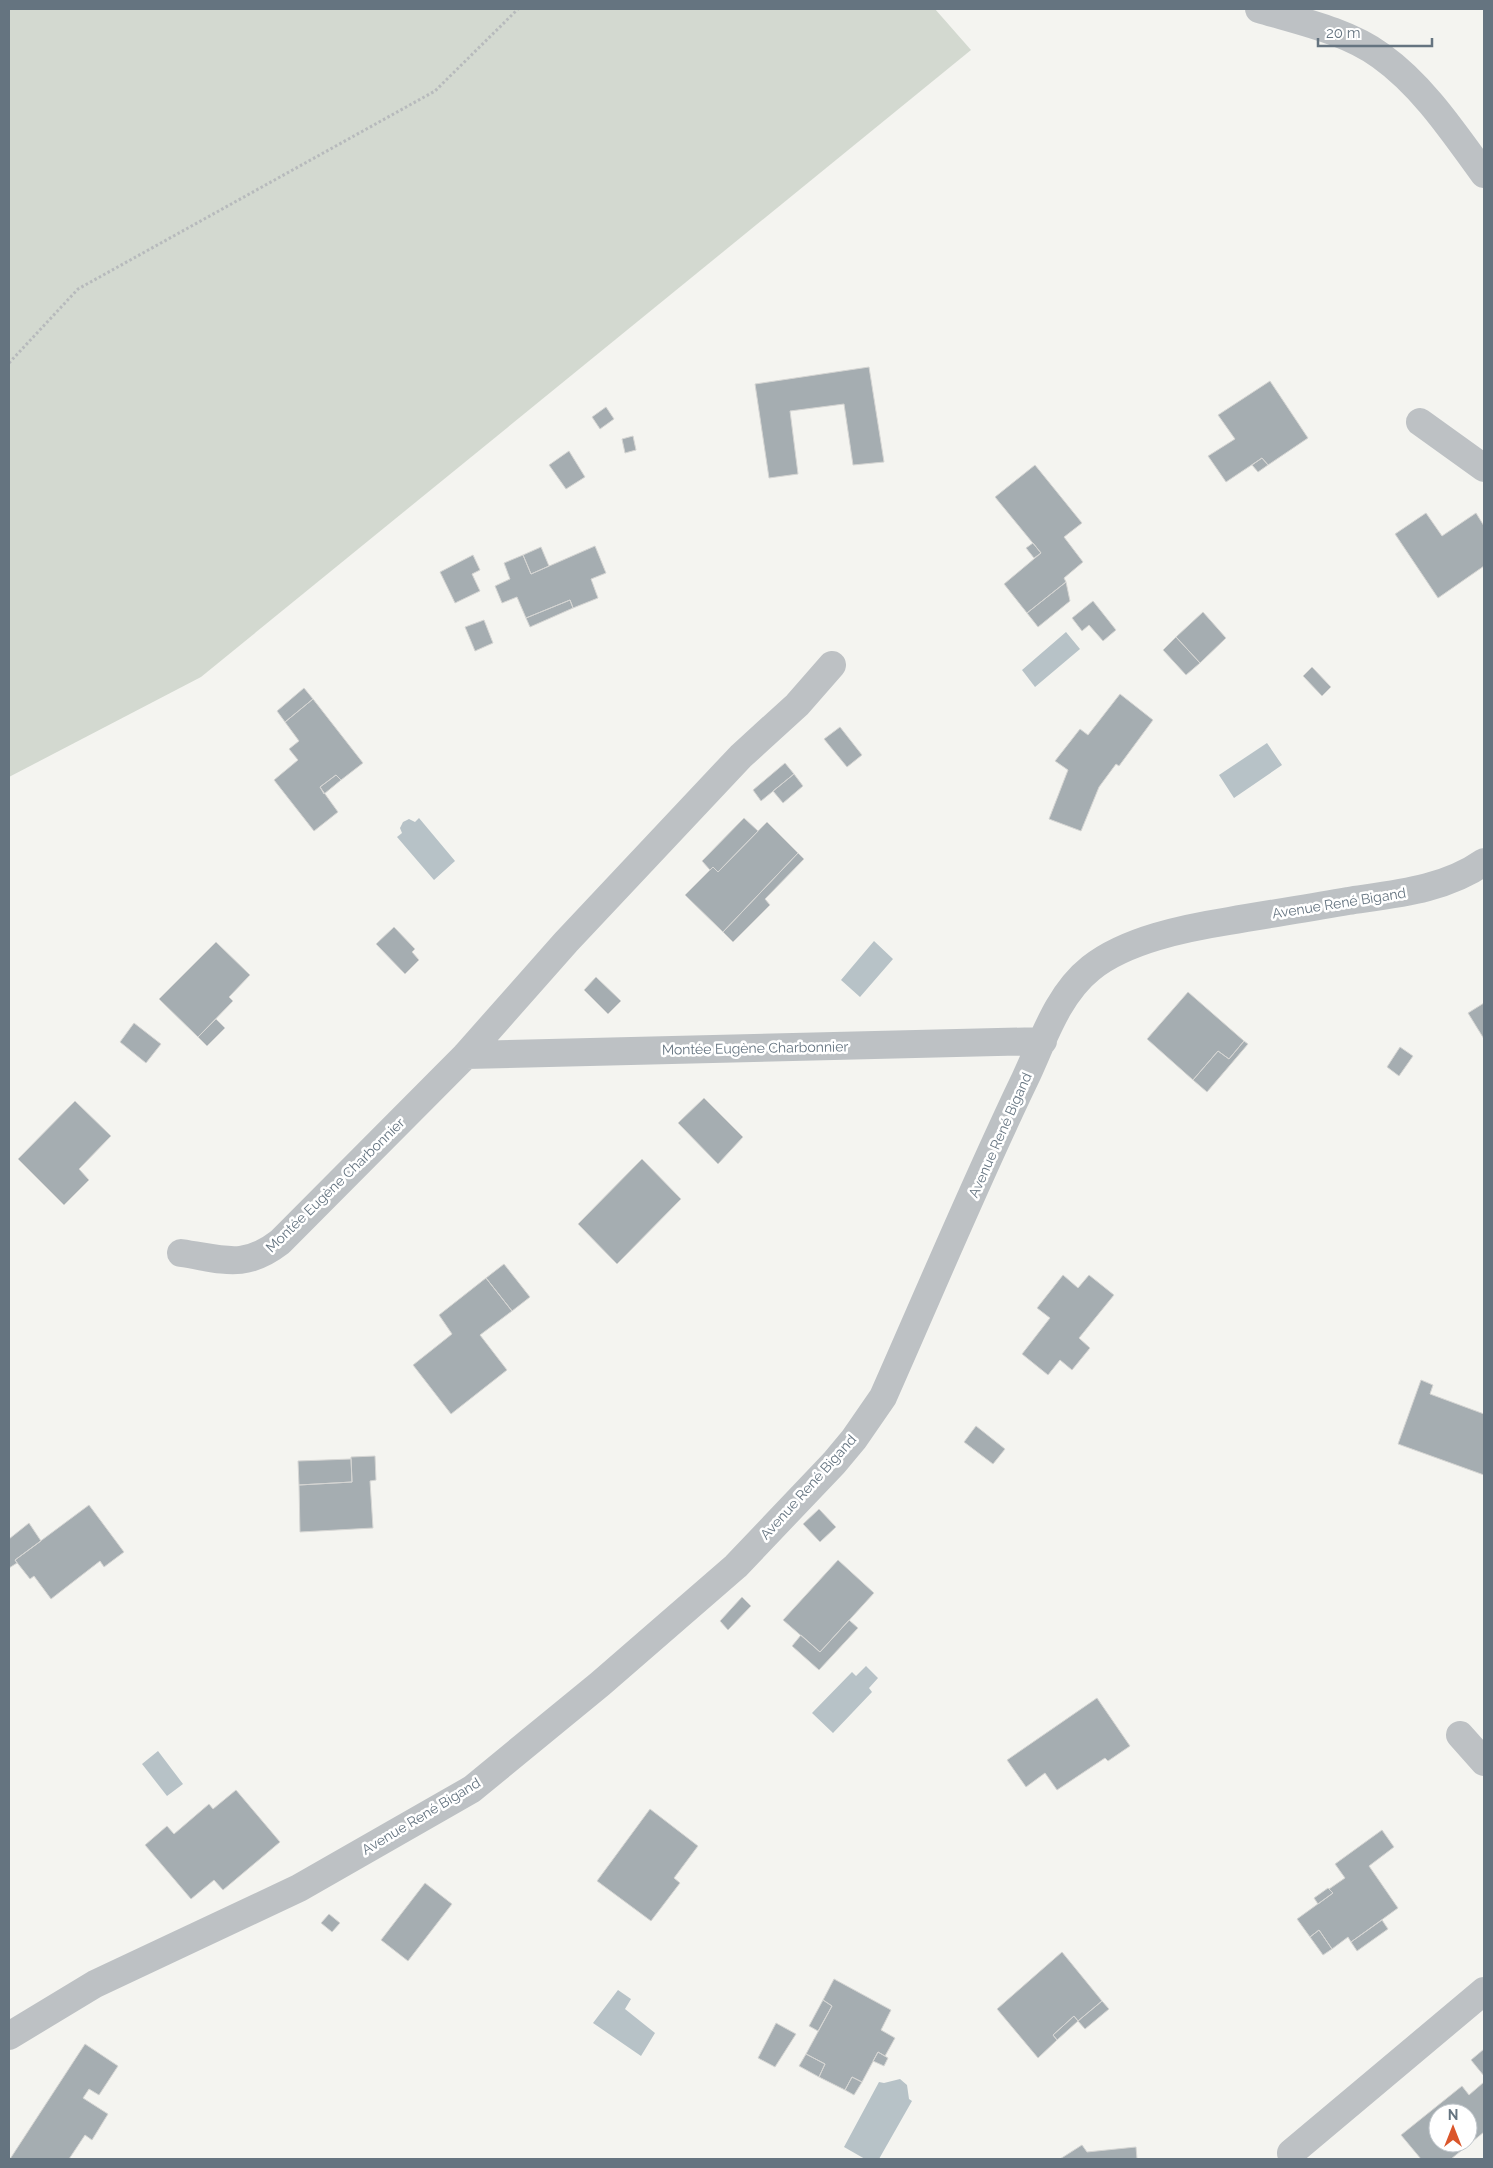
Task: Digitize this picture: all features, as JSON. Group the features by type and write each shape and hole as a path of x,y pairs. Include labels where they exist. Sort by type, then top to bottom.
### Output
{"street":[{"path":"1259,9 1347,38 1380,55 1410,81 1484,174"},
{"path":"1420,422 1484,468"},
{"name":"Montée Eugène Charbonnier","path":"181,1253 238,1261 263,1255 280,1242 466,1055 566,942 714,784 741,756 798,704 832,665"},
{"name":"Avenue René Bigand","path":"9,2036 95,1984 298,1888 472,1789 600,1684 736,1566 834,1463 854,1439 883,1397 1043,1041 1070,990 1089,969 1109,955 1141,942 1220,922 1417,890 1451,880 1484,862"},
{"name":"Montée Eugène Charbonnier","path":"466,1055 1043,1041"},
{"path":"1460,1735 1484,1762"},
{"path":"1291,2153 1484,1991"}],"path":[{"path":"9,363 78,289 435,91 518,9"}],"shaded area":[{"path":"9,9 935,9 971,50 201,677 9,777"},
{"path":"1066,632 1080,649 1035,687 1022,670"},
{"path":"1267,743 1282,765 1234,798 1219,775"},
{"path":"419,818 455,861 434,880 397,837 402,833 400,828 403,822 409,819 415,822"},
{"path":"874,941 893,959 860,997 841,980"},
{"path":"866,1666 878,1678 869,1688 872,1692 833,1733 812,1713 852,1672 856,1676"},
{"path":"158,1751 183,1784 167,1796 142,1764"},
{"path":"618,1990 631,1999 625,2009 655,2033 641,2056 593,2023"},
{"path":"900,2079 907,2085 909,2099 912,2101 879,2159 865,2159 844,2147 879,2082 884,2083"}],"building":[{"path":"869,367 884,462 853,465 844,404 790,411 798,474 769,478 755,384"},
{"path":"1270,381 1308,438 1268,465 1262,458 1226,482 1208,456 1235,439 1218,415"},
{"path":"606,407 614,419 600,429 592,417"},
{"path":"633,436 636,450 625,453 622,439"},
{"path":"569,451 585,477 566,489 549,465"},
{"path":"1262,458 1268,465 1258,472 1252,465"},
{"path":"1035,465 1082,523 1064,537 1083,562 1064,578 1066,582 1027,613 1004,584 1041,553 995,497"},
{"path":"1426,513 1442,536 1476,513 1484,526 1484,566 1438,598 1395,534"},
{"path":"1033,543 1041,553 1034,558 1026,548"},
{"path":"595,546 606,573 591,579 598,598 573,608 570,600 526,618 517,597 502,603 495,586 510,579 504,563 523,555 531,574"},
{"path":"541,547 549,566 531,574 523,555"},
{"path":"473,555 480,570 472,574 480,591 455,603 440,572"},
{"path":"1066,582 1070,601 1038,627 1027,613"},
{"path":"570,600 573,608 530,627 526,618"},
{"path":"1093,601 1116,630 1103,641 1089,625 1082,631 1072,618"},
{"path":"1203,612 1226,638 1200,663 1176,637"},
{"path":"484,620 493,643 475,651 465,627"},
{"path":"1176,637 1200,663 1186,675 1163,650"},
{"path":"1312,667 1331,687 1322,696 1303,676"},
{"path":"304,688 313,699 285,722 277,711"},
{"path":"1120,694 1153,720 1119,766 1116,764 1099,787 1081,831 1049,819 1068,770 1055,761 1080,729 1088,735"},
{"path":"313,699 363,763 341,780 336,775 320,787 338,812 314,831 274,780 298,760 289,749 299,741 285,722"},
{"path":"840,727 862,755 847,767 824,739"},
{"path":"785,763 794,774 761,801 753,790"},
{"path":"794,774 803,786 783,803 773,791"},
{"path":"336,775 341,780 324,794 320,787"},
{"path":"744,818 758,831 718,872 713,867 710,870 702,861"},
{"path":"767,822 798,853 723,932 685,895 713,867 718,872"},
{"path":"798,853 804,859 765,899 770,905 733,942 723,932"},
{"path":"394,927 415,949 412,952 419,960 405,974 376,944"},
{"path":"216,942 250,975 229,997 233,1001 198,1037 159,999"},
{"path":"596,977 621,1001 608,1014 584,990"},
{"path":"1188,992 1244,1041 1229,1059 1218,1051 1193,1080 1147,1039"},
{"path":"1484,1003 1484,1039 1468,1013"},
{"path":"216,1019 225,1028 207,1046 198,1037"},
{"path":"134,1023 161,1044 146,1063 120,1042"},
{"path":"1244,1041 1248,1044 1207,1092 1193,1080 1218,1051 1229,1059"},
{"path":"1400,1047 1413,1056 1399,1076 1387,1067"},
{"path":"704,1098 743,1137 718,1164 678,1123"},
{"path":"75,1101 111,1136 79,1169 89,1180 64,1205 18,1159"},
{"path":"642,1159 681,1199 617,1264 578,1224"},
{"path":"504,1264 530,1297 512,1311 486,1278"},
{"path":"1063,1275 1078,1288 1089,1275 1114,1295 1079,1338 1090,1348 1072,1370 1060,1360 1048,1375 1022,1354 1050,1318 1037,1308"},
{"path":"486,1278 512,1311 480,1335 507,1370 451,1414 413,1365 452,1334 439,1315"},
{"path":"1421,1380 1433,1385 1430,1394 1484,1414 1484,1475 1398,1444"},
{"path":"976,1426 1005,1449 993,1464 964,1442"},
{"path":"375,1456 376,1480 370,1481 373,1528 300,1532 299,1485 352,1482 351,1457"},
{"path":"351,1459 352,1482 299,1485 298,1461"},
{"path":"89,1505 124,1552 104,1567 100,1561 51,1599 34,1576 30,1579 15,1560"},
{"path":"819,1509 836,1527 820,1542 803,1524"},
{"path":"29,1523 41,1541 15,1560 17,1563 9,1568 9,1539"},
{"path":"838,1560 874,1593 820,1652 783,1620"},
{"path":"742,1597 751,1606 728,1630 720,1621"},
{"path":"849,1620 858,1628 819,1670 792,1646 801,1635 820,1652"},
{"path":"1097,1698 1130,1746 1108,1761 1105,1758 1057,1790 1045,1773 1026,1787 1007,1760"},
{"path":"236,1790 280,1842 223,1890 214,1880 191,1899 145,1845 167,1826 174,1834 209,1804 213,1809"},
{"path":"650,1809 698,1846 674,1878 680,1883 651,1921 597,1881"},
{"path":"1382,1830 1394,1847 1369,1866 1398,1908 1351,1942 1348,1937 1332,1949 1319,1930 1310,1937 1297,1919 1333,1893 1329,1889 1345,1878 1335,1864"},
{"path":"425,1883 452,1904 408,1961 381,1940"},
{"path":"1328,1888 1333,1893 1318,1904 1314,1898"},
{"path":"329,1914 340,1923 332,1932 321,1923"},
{"path":"1382,1920 1388,1929 1357,1951 1351,1942"},
{"path":"1319,1930 1332,1949 1323,1955 1310,1937"},
{"path":"1062,1952 1102,2001 1078,2021 1074,2016 1053,2035 1057,2040 1038,2058 997,2009"},
{"path":"834,1979 891,2010 881,2030 895,2038 885,2056 878,2052 862,2082 852,2077 845,2090 819,2077 825,2064 806,2054 832,2006 823,2000"},
{"path":"823,2000 832,2006 818,2031 809,2026"},
{"path":"1102,2001 1109,2009 1085,2029 1078,2021"},
{"path":"1074,2016 1078,2021 1057,2040 1053,2035"},
{"path":"776,2023 796,2034 775,2067 758,2058"},
{"path":"85,2044 118,2066 99,2095 89,2089 83,2098 108,2114 92,2140 85,2135 69,2159 10,2159"},
{"path":"1484,2049 1484,2076 1471,2060"},
{"path":"878,2052 888,2058 884,2066 873,2061"},
{"path":"806,2054 825,2064 819,2077 799,2066"},
{"path":"852,2077 862,2082 854,2095 845,2090"},
{"path":"1484,2082 1484,2132 1478,2137 1478,2103 1441,2103 1462,2086 1469,2095"},
{"path":"1428,2113 1428,2153 1458,2153 1451,2159 1421,2159 1401,2135"},
{"path":"1082,2145 1087,2152 1136,2147 1137,2159 1060,2159"}]}
